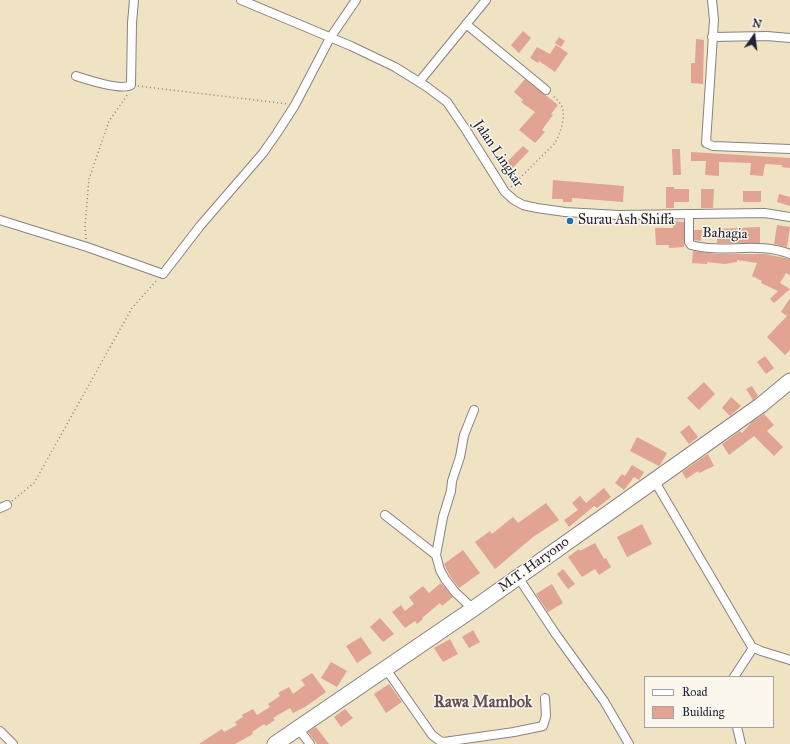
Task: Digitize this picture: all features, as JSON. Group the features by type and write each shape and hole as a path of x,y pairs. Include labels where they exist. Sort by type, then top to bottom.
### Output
{"highway":[{"name":"M.T. Haryono","path":"275,744 473,609 761,405 790,381"}],"street":[{"path":"76,76 114,86 126,87 132,85 132,23 134,0"},
{"name":"Jalan Lingkar","path":"241,0 396,67 447,102 505,192 514,200 523,205 565,212 619,215 766,213 790,217"},
{"path":"0,220 87,247 163,274 200,226 262,153 295,105 330,38 356,0"},
{"path":"419,82 486,0"},
{"path":"712,0 714,20 706,143 712,146 790,150"},
{"path":"466,24 546,90"},
{"path":"712,37 767,36 790,38"},
{"name":"Bahagia","path":"689,214 689,242 692,246 773,249 790,254"},
{"path":"473,609 456,592 446,579 440,570 436,555 442,517 451,491 452,481 460,457 464,435 474,410"},
{"path":"654,480 753,648 790,660"},
{"path":"384,515 436,555"},
{"path":"518,577 555,633 604,700 629,744"},
{"path":"735,676 753,648"},
{"path":"386,669 432,735 444,742 514,732 543,726 546,716 545,698"},
{"path":"298,728 310,744"},
{"path":"737,728 741,744"},
{"path":"0,731 13,744"}],"path":[{"path":"87,247 86,226 89,179 109,121 132,85 295,105"},
{"path":"505,192 555,143 560,134 563,116 562,106 546,90"},
{"path":"4,506 34,482 132,308 163,274"}],"building":[{"path":"523,31 531,38 519,53 511,45"},
{"path":"559,37 565,41 561,47 555,43"},
{"path":"696,39 704,40 703,84 691,83 691,63 695,63"},
{"path":"556,45 568,53 555,72 539,61 538,63 530,58 537,47 550,54"},
{"path":"525,79 558,105 542,130 545,132 535,143 519,130 535,112 521,102 523,100 514,92"},
{"path":"523,146 529,151 509,172 503,166"},
{"path":"672,149 680,149 681,175 673,175"},
{"path":"691,152 790,158 790,168 782,167 782,165 765,164 763,176 750,175 751,163 719,162 719,176 705,175 706,161 691,161"},
{"path":"553,180 624,186 623,202 572,198 572,202 563,202 563,199 552,199"},
{"path":"666,187 674,187 674,189 689,189 689,202 674,202 674,208 666,208"},
{"path":"701,189 714,189 713,208 701,208"},
{"path":"743,191 761,191 761,202 743,202"},
{"path":"779,194 790,197 790,206 777,202"},
{"path":"674,221 684,222 684,247 669,248 669,245 656,245 655,228 673,228"},
{"path":"777,225 790,227 787,247 774,244"},
{"path":"760,227 760,243 717,243 717,229"},
{"path":"694,230 702,230 701,241 694,240"},
{"path":"693,251 716,254 765,254 790,259 790,275 786,273 780,283 790,289 774,303 770,299 778,291 761,283 762,281 752,276 757,263 737,260 737,262 725,264 707,262 707,264 692,263"},
{"path":"790,298 790,350 785,355 767,337 787,316 781,312"},
{"path":"765,356 774,368 766,374 757,362"},
{"path":"704,382 715,394 699,410 687,398"},
{"path":"752,386 758,396 753,400 746,389"},
{"path":"731,397 741,406 730,416 722,408"},
{"path":"764,414 774,425 767,431 783,447 774,456 754,436 729,455 722,444 740,431 742,433 752,422"},
{"path":"689,425 698,437 689,444 680,432"},
{"path":"637,437 667,453 659,466 630,451"},
{"path":"708,454 714,466 699,473 698,471 686,479 682,472"},
{"path":"632,465 644,472 639,480 634,477 624,490 615,483 622,474 625,476"},
{"path":"604,488 611,497 597,508 594,506 569,527 564,520 578,510 572,503 580,496 586,503"},
{"path":"546,503 559,520 533,537 495,569 475,542 490,531 492,534 513,517 518,523"},
{"path":"642,524 652,544 627,557 617,537"},
{"path":"595,543 604,559 606,558 611,567 599,575 595,569 582,577 568,557 579,549 580,551"},
{"path":"463,550 480,573 459,588 450,576 444,564"},
{"path":"563,569 575,584 568,589 557,574"},
{"path":"441,583 453,597 442,606 440,603 417,624 415,621 405,628 392,612 401,605 405,611 414,604 409,597 423,586 429,593"},
{"path":"552,584 563,603 548,612 536,594"},
{"path":"380,618 394,634 383,642 370,627"},
{"path":"473,630 480,642 469,648 462,637"},
{"path":"361,637 372,653 357,663 346,646"},
{"path":"450,639 458,654 443,662 434,648"},
{"path":"331,662 347,671 337,687 321,678"},
{"path":"312,673 326,692 305,707 293,713 290,708 273,718 275,720 266,726 264,724 252,732 253,734 235,744 199,744 222,729 224,732 237,725 235,722 243,717 242,715 253,709 257,715 270,707 268,704 280,696 278,693 289,687 293,694 305,685 301,680"},
{"path":"389,684 402,702 386,713 374,694"},
{"path":"345,709 353,718 341,727 334,717"},
{"path":"316,727 329,744 317,744 308,732"}],"place":[{"name":"Surau Ash Shiffa","path":"570,221"}],"district":[{"name":"Rawa Mambok","path":"483,703"}]}
